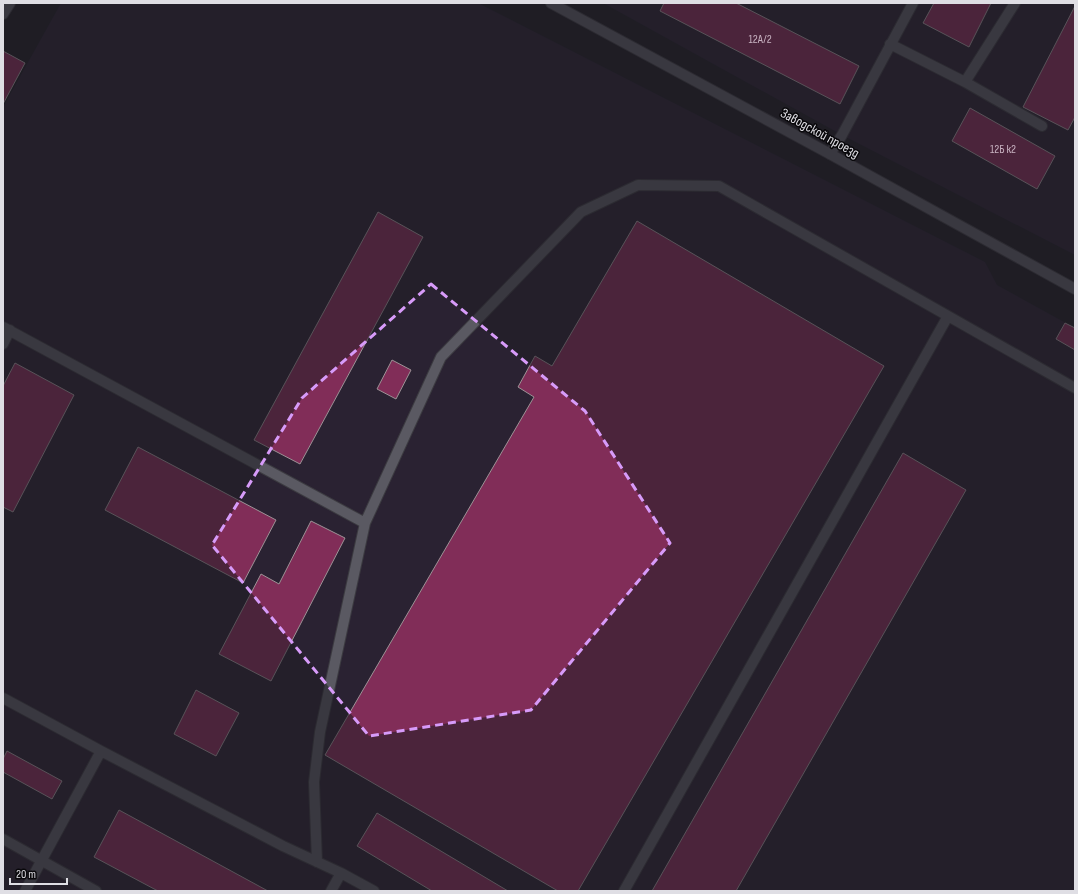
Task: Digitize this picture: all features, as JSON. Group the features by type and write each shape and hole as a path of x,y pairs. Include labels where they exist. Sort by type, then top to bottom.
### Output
{"street":[{"path":"3,14 10,3"},
{"name":"Заводской проезд","path":"551,3 1075,289"},
{"path":"830,154 842,135 913,3"},
{"path":"965,82 1015,3"},
{"path":"890,44 965,82 1042,126"},
{"path":"317,862 314,782 320,732 365,523 441,357 581,212 638,185 719,186 1075,388"},
{"path":"624,891 948,316"},
{"path":"3,344 6,329 365,523"},
{"path":"3,698 283,846 341,873 374,891"},
{"path":"25,891 101,751"},
{"path":"3,839 96,891"},
{"path":"331,891 341,873"}],"highlighted area":[{"path":"431,284 585,411 670,543 531,710 369,736 212,545 302,398"}],"shaded area":[{"path":"61,3 478,3 985,262 997,285 1075,328 1075,891 3,891 3,107"},
{"path":"603,3 1075,3 1075,255 842,135"}],"building":[{"path":"664,3 736,3 859,66 840,104 660,11"},
{"path":"934,3 991,3 969,47 923,23"},
{"path":"1075,6 1075,117 1068,130 1023,107"},
{"path":"3,51 25,63 3,104"},
{"path":"970,108 1055,156 1037,189 952,141"},
{"path":"378,212 423,237 300,464 254,440"},
{"path":"637,221 884,366 578,891 558,891 325,755 534,397 518,387 535,356 552,366"},
{"path":"1065,323 1075,328 1075,350 1056,339"},
{"path":"392,360 411,370 396,399 377,389"},
{"path":"15,363 74,395 13,512 3,507 3,386"},
{"path":"138,447 276,520 243,583 105,510"},
{"path":"903,453 966,490 736,891 652,891"},
{"path":"311,521 345,538 271,681 219,654 261,574 279,584"},
{"path":"196,690 239,713 216,756 174,734"},
{"path":"7,751 62,781 52,799 3,772 3,759"},
{"path":"119,810 268,891 158,891 94,857"},
{"path":"377,813 508,891 432,891 357,846"}]}
